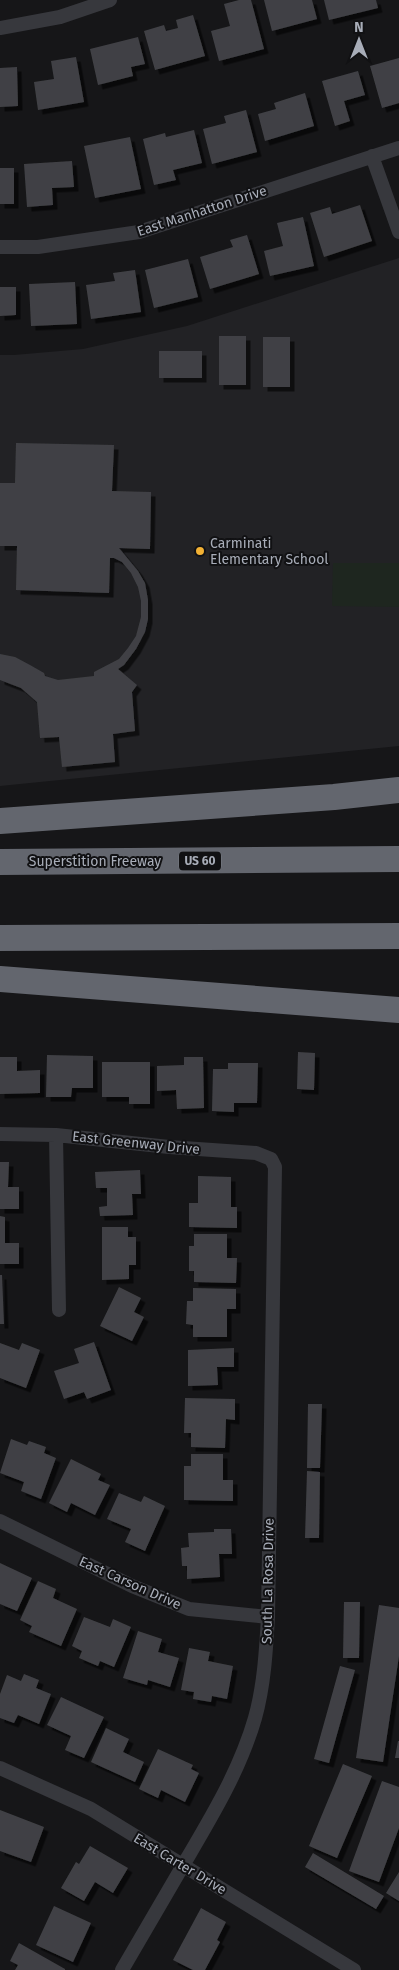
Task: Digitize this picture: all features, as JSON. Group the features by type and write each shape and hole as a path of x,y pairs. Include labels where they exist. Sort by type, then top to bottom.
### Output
{"highway":[{"path":"0,821 334,797 399,790"},
{"name":"Superstition Freeway","path":"0,862 399,859"},
{"path":"0,938 399,936"},
{"path":"0,979 399,1010"}],"street":[{"path":"0,28 60,18 110,0"},
{"name":"East Manhatton Drive","path":"0,247 38,247 139,232 399,148"},
{"path":"372,156 399,232"},
{"name":"East Greenway Drive","path":"0,1134 56,1135 169,1147 256,1153 271,1159"},
{"path":"56,1135 59,1310"},
{"name":"South La Rosa Drive","path":"122,1970 220,1802 240,1759 255,1718 266,1658 268,1617 275,1168 271,1159"},
{"name":"East Carson Drive","path":"0,1521 132,1586 189,1609 268,1617"},
{"name":"East Carter Drive","path":"0,1768 91,1809 354,1970"}],"shaded area":[{"name":"Carminati Elementary School","path":"399,258 399,746 0,786 0,355 83,349 187,326"},
{"path":"333,563 399,563 399,607 332,606"}],"building":[{"path":"239,0 251,0 264,49 219,61 211,31 230,26 224,4"},
{"path":"264,0 312,0 317,19 272,31"},
{"path":"324,0 376,0 378,8 329,20"},
{"path":"193,15 205,56 155,70 144,31 164,25 166,31 178,28 176,20"},
{"path":"138,37 145,64 131,67 133,76 98,85 90,49"},
{"path":"76,57 84,102 38,110 34,82 54,79 51,61"},
{"path":"399,58 399,103 382,108 370,66"},
{"path":"17,67 18,106 0,107 0,68"},
{"path":"358,71 365,95 344,101 350,121 335,126 322,81"},
{"path":"305,93 314,126 265,141 258,114 276,109 274,103"},
{"path":"246,110 257,152 212,164 203,129 226,123 224,116"},
{"path":"194,130 202,163 173,170 176,180 154,185 143,139 165,133 166,137"},
{"path":"130,137 141,189 95,198 84,146"},
{"path":"72,161 74,187 52,188 53,205 27,207 24,164"},
{"path":"0,168 14,168 14,204 0,204"},
{"path":"360,205 372,241 324,257 310,213 330,207 332,214"},
{"path":"303,217 314,266 270,276 264,251 283,246 277,223"},
{"path":"247,235 259,274 210,289 200,257 233,247 230,240"},
{"path":"188,259 198,297 154,308 145,270"},
{"path":"135,270 141,312 91,319 86,285 115,281 113,273"},
{"path":"75,282 77,324 31,326 29,284"},
{"path":"0,287 16,287 16,315 0,316"},
{"path":"219,336 246,336 246,385 219,385"},
{"path":"263,337 290,337 290,387 263,387"},
{"path":"159,351 202,351 202,378 159,378"},
{"path":"16,443 114,445 112,491 151,492 150,549 119,548 138,571 145,583 148,600 148,619 145,632 136,649 124,665 118,669 137,685 132,692 135,731 113,734 115,762 62,767 59,737 40,738 37,702 21,688 0,680 0,654 15,657 44,673 45,676 58,680 94,676 94,672 119,659 128,648 136,636 141,617 141,601 138,587 131,573 122,562 114,558 110,558 109,593 16,590 17,546 0,546 0,483 15,483"},
{"path":"298,1052 315,1053 314,1090 297,1089"},
{"path":"47,1055 93,1056 93,1088 72,1088 71,1097 46,1097"},
{"path":"0,1057 17,1057 17,1071 40,1070 40,1093 0,1094"},
{"path":"184,1057 203,1057 204,1108 177,1109 176,1090 157,1091 157,1066 184,1065"},
{"path":"102,1062 150,1062 150,1104 129,1104 129,1097 102,1097"},
{"path":"228,1063 258,1063 257,1103 234,1103 234,1112 212,1111 213,1069 228,1069"},
{"path":"0,1162 9,1162 8,1187 19,1187 19,1209 0,1209"},
{"path":"140,1170 141,1194 132,1194 133,1215 100,1216 99,1207 107,1206 107,1188 96,1188 95,1172"},
{"path":"198,1176 231,1177 231,1207 237,1207 237,1228 189,1227 189,1203 198,1203"},
{"path":"0,1216 5,1217 5,1243 19,1243 19,1264 0,1264"},
{"path":"102,1227 128,1227 128,1237 136,1237 136,1265 129,1265 129,1279 102,1280"},
{"path":"194,1234 227,1234 227,1258 237,1258 236,1283 194,1282 194,1271 189,1271 189,1246 194,1246"},
{"path":"0,1275 2,1275 4,1324 0,1324"},
{"path":"119,1287 141,1298 134,1312 144,1317 132,1341 100,1326"},
{"path":"193,1288 236,1289 236,1309 227,1309 227,1337 193,1337 193,1325 186,1324 187,1301 193,1301"},
{"path":"94,1342 111,1390 87,1399 84,1392 64,1399 54,1371 79,1363 74,1349"},
{"path":"0,1343 19,1350 22,1343 40,1350 26,1388 0,1378"},
{"path":"234,1348 234,1367 217,1367 218,1385 188,1386 188,1350"},
{"path":"185,1398 235,1399 235,1420 226,1419 225,1448 191,1447 191,1433 184,1433"},
{"path":"308,1404 322,1404 320,1468 307,1468"},
{"path":"11,1439 27,1445 29,1441 46,1447 44,1453 56,1458 41,1499 21,1491 24,1482 0,1473"},
{"path":"191,1454 223,1454 223,1480 233,1480 233,1501 184,1500 184,1466 191,1466"},
{"path":"71,1459 101,1474 98,1480 110,1485 95,1515 71,1503 67,1512 49,1503"},
{"path":"307,1471 320,1472 319,1538 305,1538"},
{"path":"119,1493 141,1502 144,1496 165,1506 145,1551 125,1542 131,1529 107,1519"},
{"path":"214,1529 231,1529 232,1554 219,1554 220,1577 187,1579 187,1566 182,1566 181,1548 189,1547 188,1533 214,1532"},
{"path":"0,1563 32,1578 17,1611 0,1604"},
{"path":"38,1581 56,1589 53,1598 77,1609 61,1646 29,1632 32,1626 20,1620"},
{"path":"344,1602 360,1602 359,1658 343,1658"},
{"path":"379,1605 399,1608 399,1656 383,1762 356,1758"},
{"path":"84,1617 110,1627 113,1619 131,1627 114,1667 100,1661 98,1666 79,1658 82,1651 72,1646"},
{"path":"138,1631 162,1639 158,1652 179,1658 170,1687 148,1680 147,1685 123,1678"},
{"path":"189,1648 210,1652 208,1661 233,1666 227,1699 212,1696 211,1702 193,1699 194,1692 181,1690"},
{"path":"340,1666 355,1670 329,1763 314,1759"},
{"path":"24,1674 39,1680 36,1688 51,1694 39,1724 18,1715 14,1723 0,1718 0,1694 7,1675 21,1681"},
{"path":"61,1697 104,1717 84,1758 65,1750 71,1736 47,1725"},
{"path":"106,1728 129,1739 123,1752 144,1762 135,1782 91,1762"},
{"path":"398,1741 399,1758 395,1758"},
{"path":"158,1749 193,1765 191,1769 199,1773 185,1802 161,1790 158,1798 139,1789"},
{"path":"343,1764 372,1776 337,1858 309,1846"},
{"path":"382,1781 399,1787 399,1828 379,1882 349,1871"},
{"path":"0,1810 44,1827 31,1862 0,1851"},
{"path":"90,1846 128,1868 113,1893 95,1882 84,1901 61,1888 76,1862 79,1864"},
{"path":"313,1853 384,1896 376,1909 305,1867"},
{"path":"399,1872 399,1901 386,1893"},
{"path":"54,1906 91,1923 73,1962 36,1945"},
{"path":"201,1908 226,1922 217,1940 220,1942 205,1970 193,1970 173,1960"},
{"path":"19,1943 65,1970 15,1970 18,1965 10,1961"}],"place":[{"name":"Carminati Elementary School","path":"200,551"}]}
